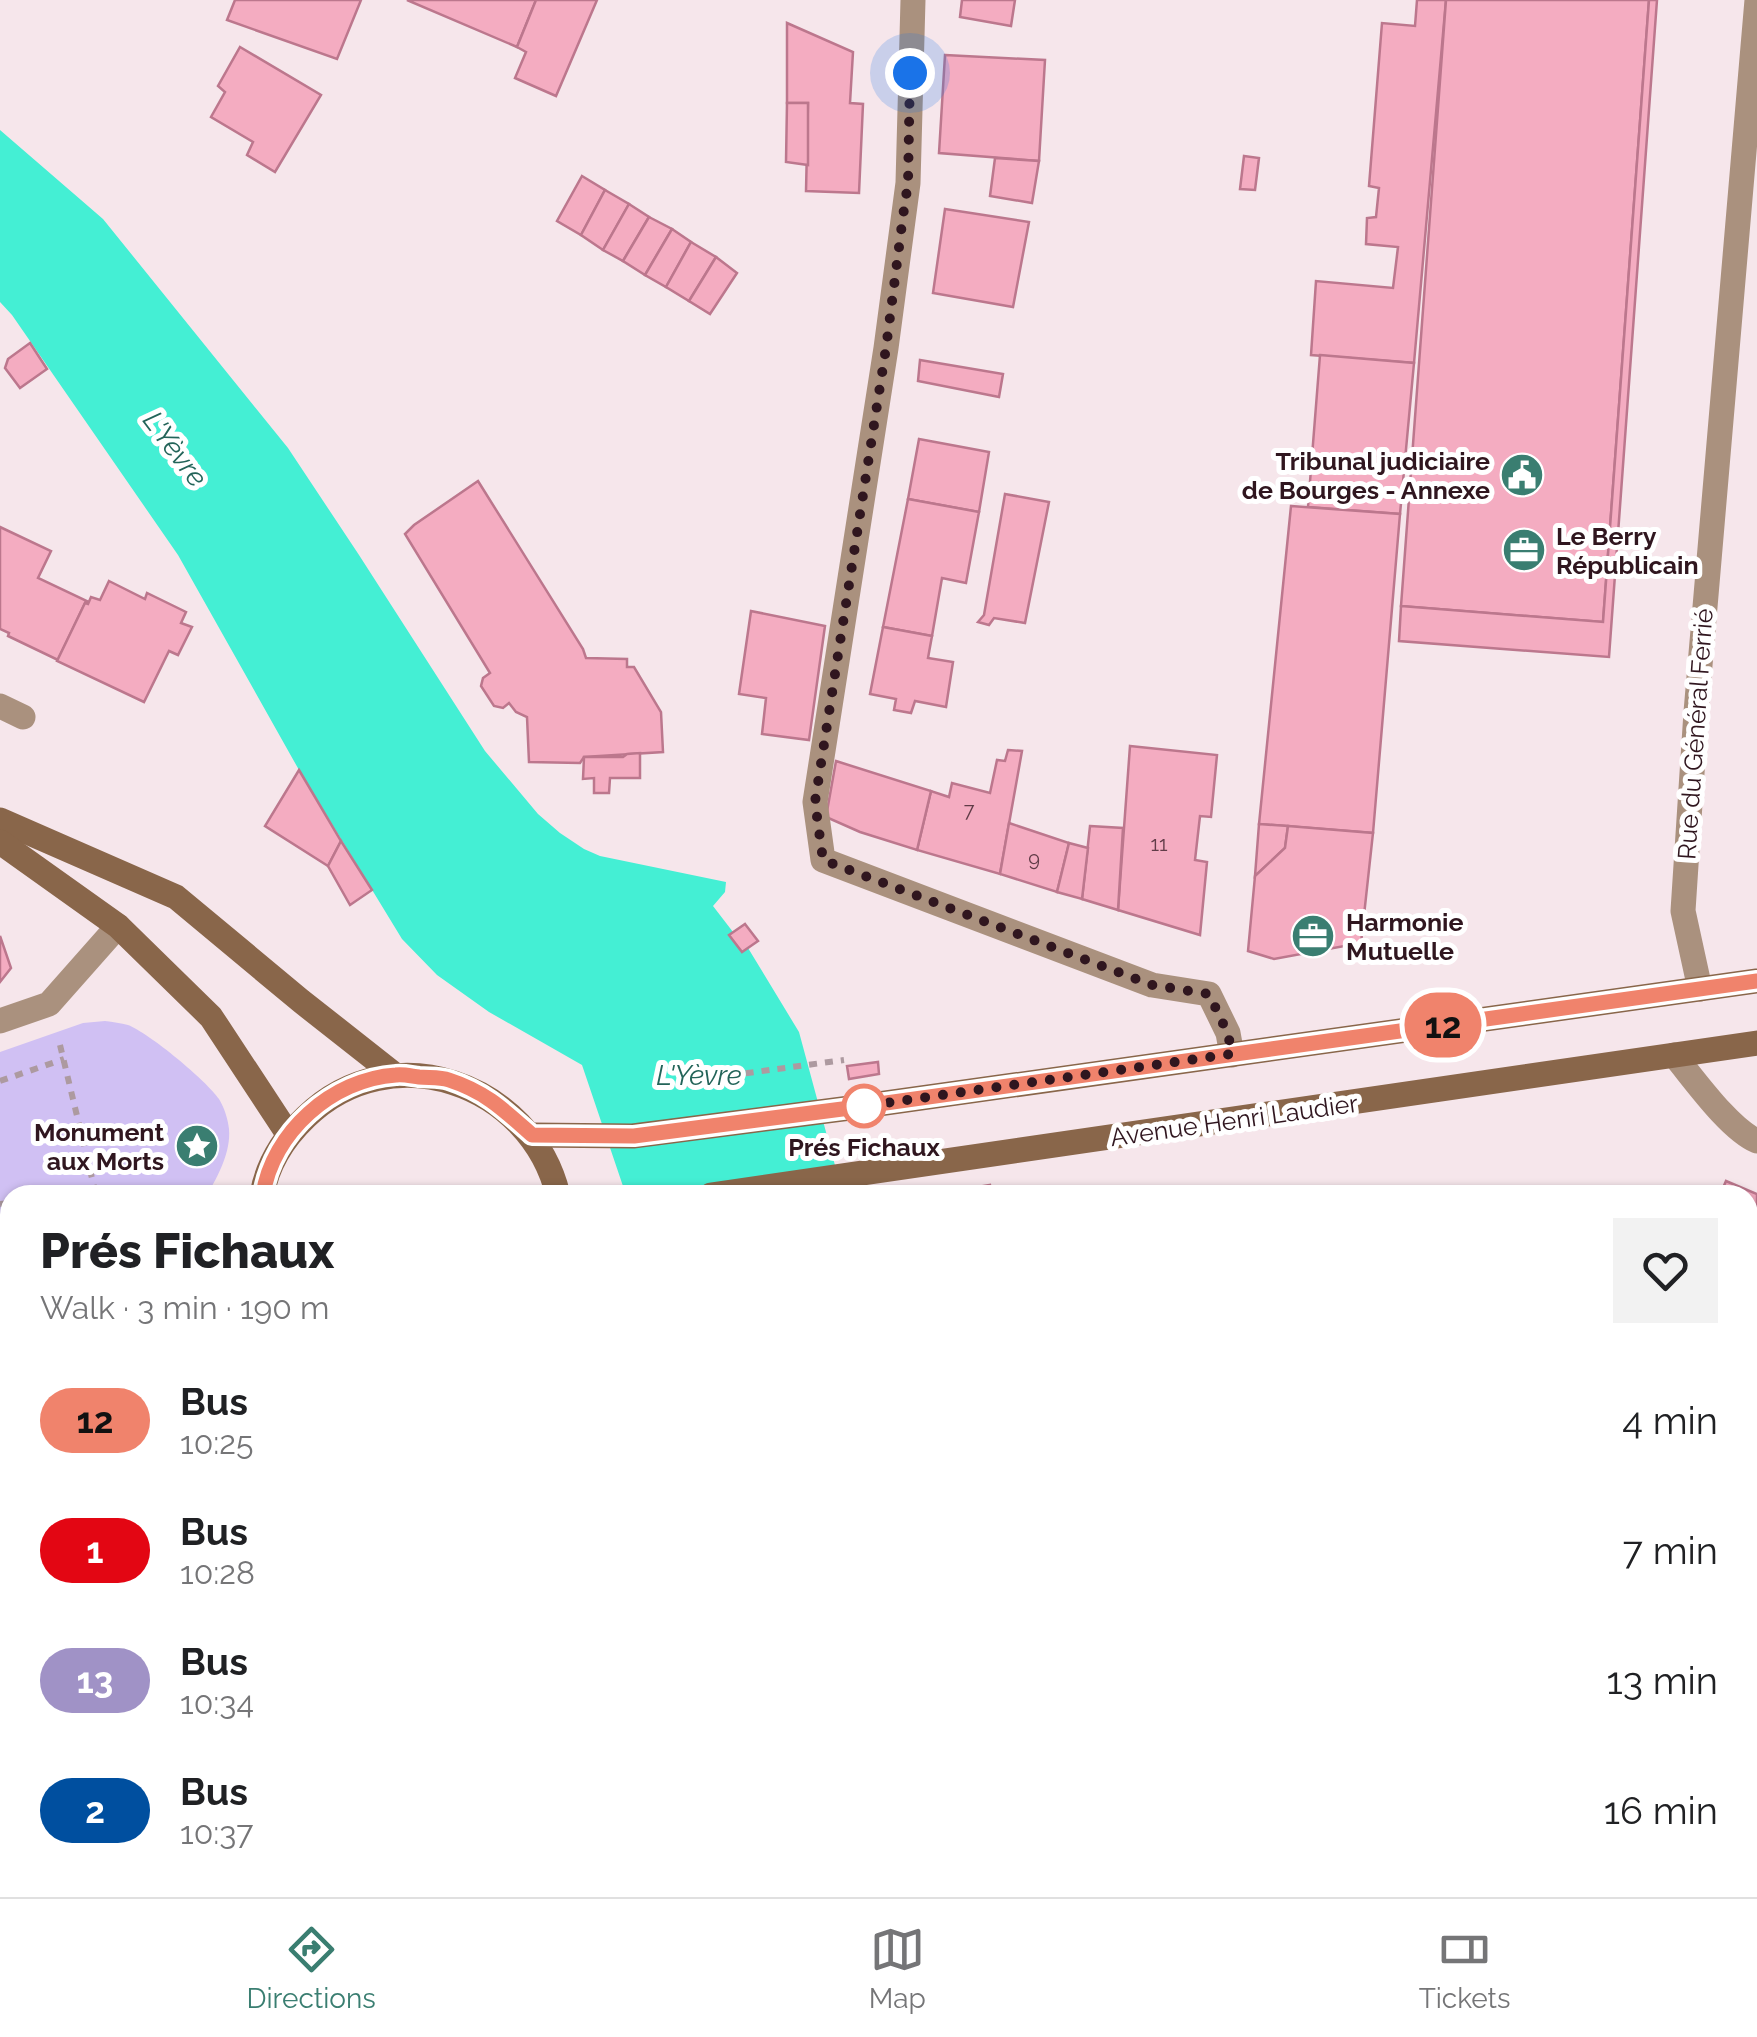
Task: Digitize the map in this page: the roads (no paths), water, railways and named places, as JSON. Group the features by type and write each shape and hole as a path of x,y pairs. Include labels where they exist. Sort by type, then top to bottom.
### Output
{"main road":[{"path":"0,820 176,896 395,1075"},
{"path":"0,842 118,926 211,1017 288,1134"},
{"path":"532,1135 634,1136 1757,981"},
{"name":"Avenue Henri Laudier","path":"777,1185 1757,1042"},
{"path":"264,1185 288,1134 318,1104 354,1084 395,1075 446,1079 494,1100 532,1135 555,1185"}],"street":[{"path":"912,0 908,183 815,802 823,860 1152,985 1209,994 1228,1034 1232,1054"},
{"name":"Rue du Général Ferrié","path":"1700,989 1683,910 1696,712 1757,0"},
{"path":"0,1021 48,1004 118,926"},
{"path":"1674,1055 1706,1094 1757,1141"}],"water":[{"name":"L'Yèvre","path":"0,130 103,219 288,448 485,751 538,814 560,833 600,856 726,882 725,892 713,906 743,951 748,948 799,1032 840,1185 623,1185 582,1065 489,1012 437,975 402,939 299,770 178,555 0,302"}],"place":[{"name":"Tribunal judiciaire de Bourges - Annexe","path":"1522,475"},
{"name":"Le Berry Républicain","path":"1524,550"},
{"name":"Harmonie Mutuelle","path":"1313,936"},
{"name":"Prés Fichaux","path":"864,1106"},
{"name":"Monument aux Morts","path":"197,1146"}]}
